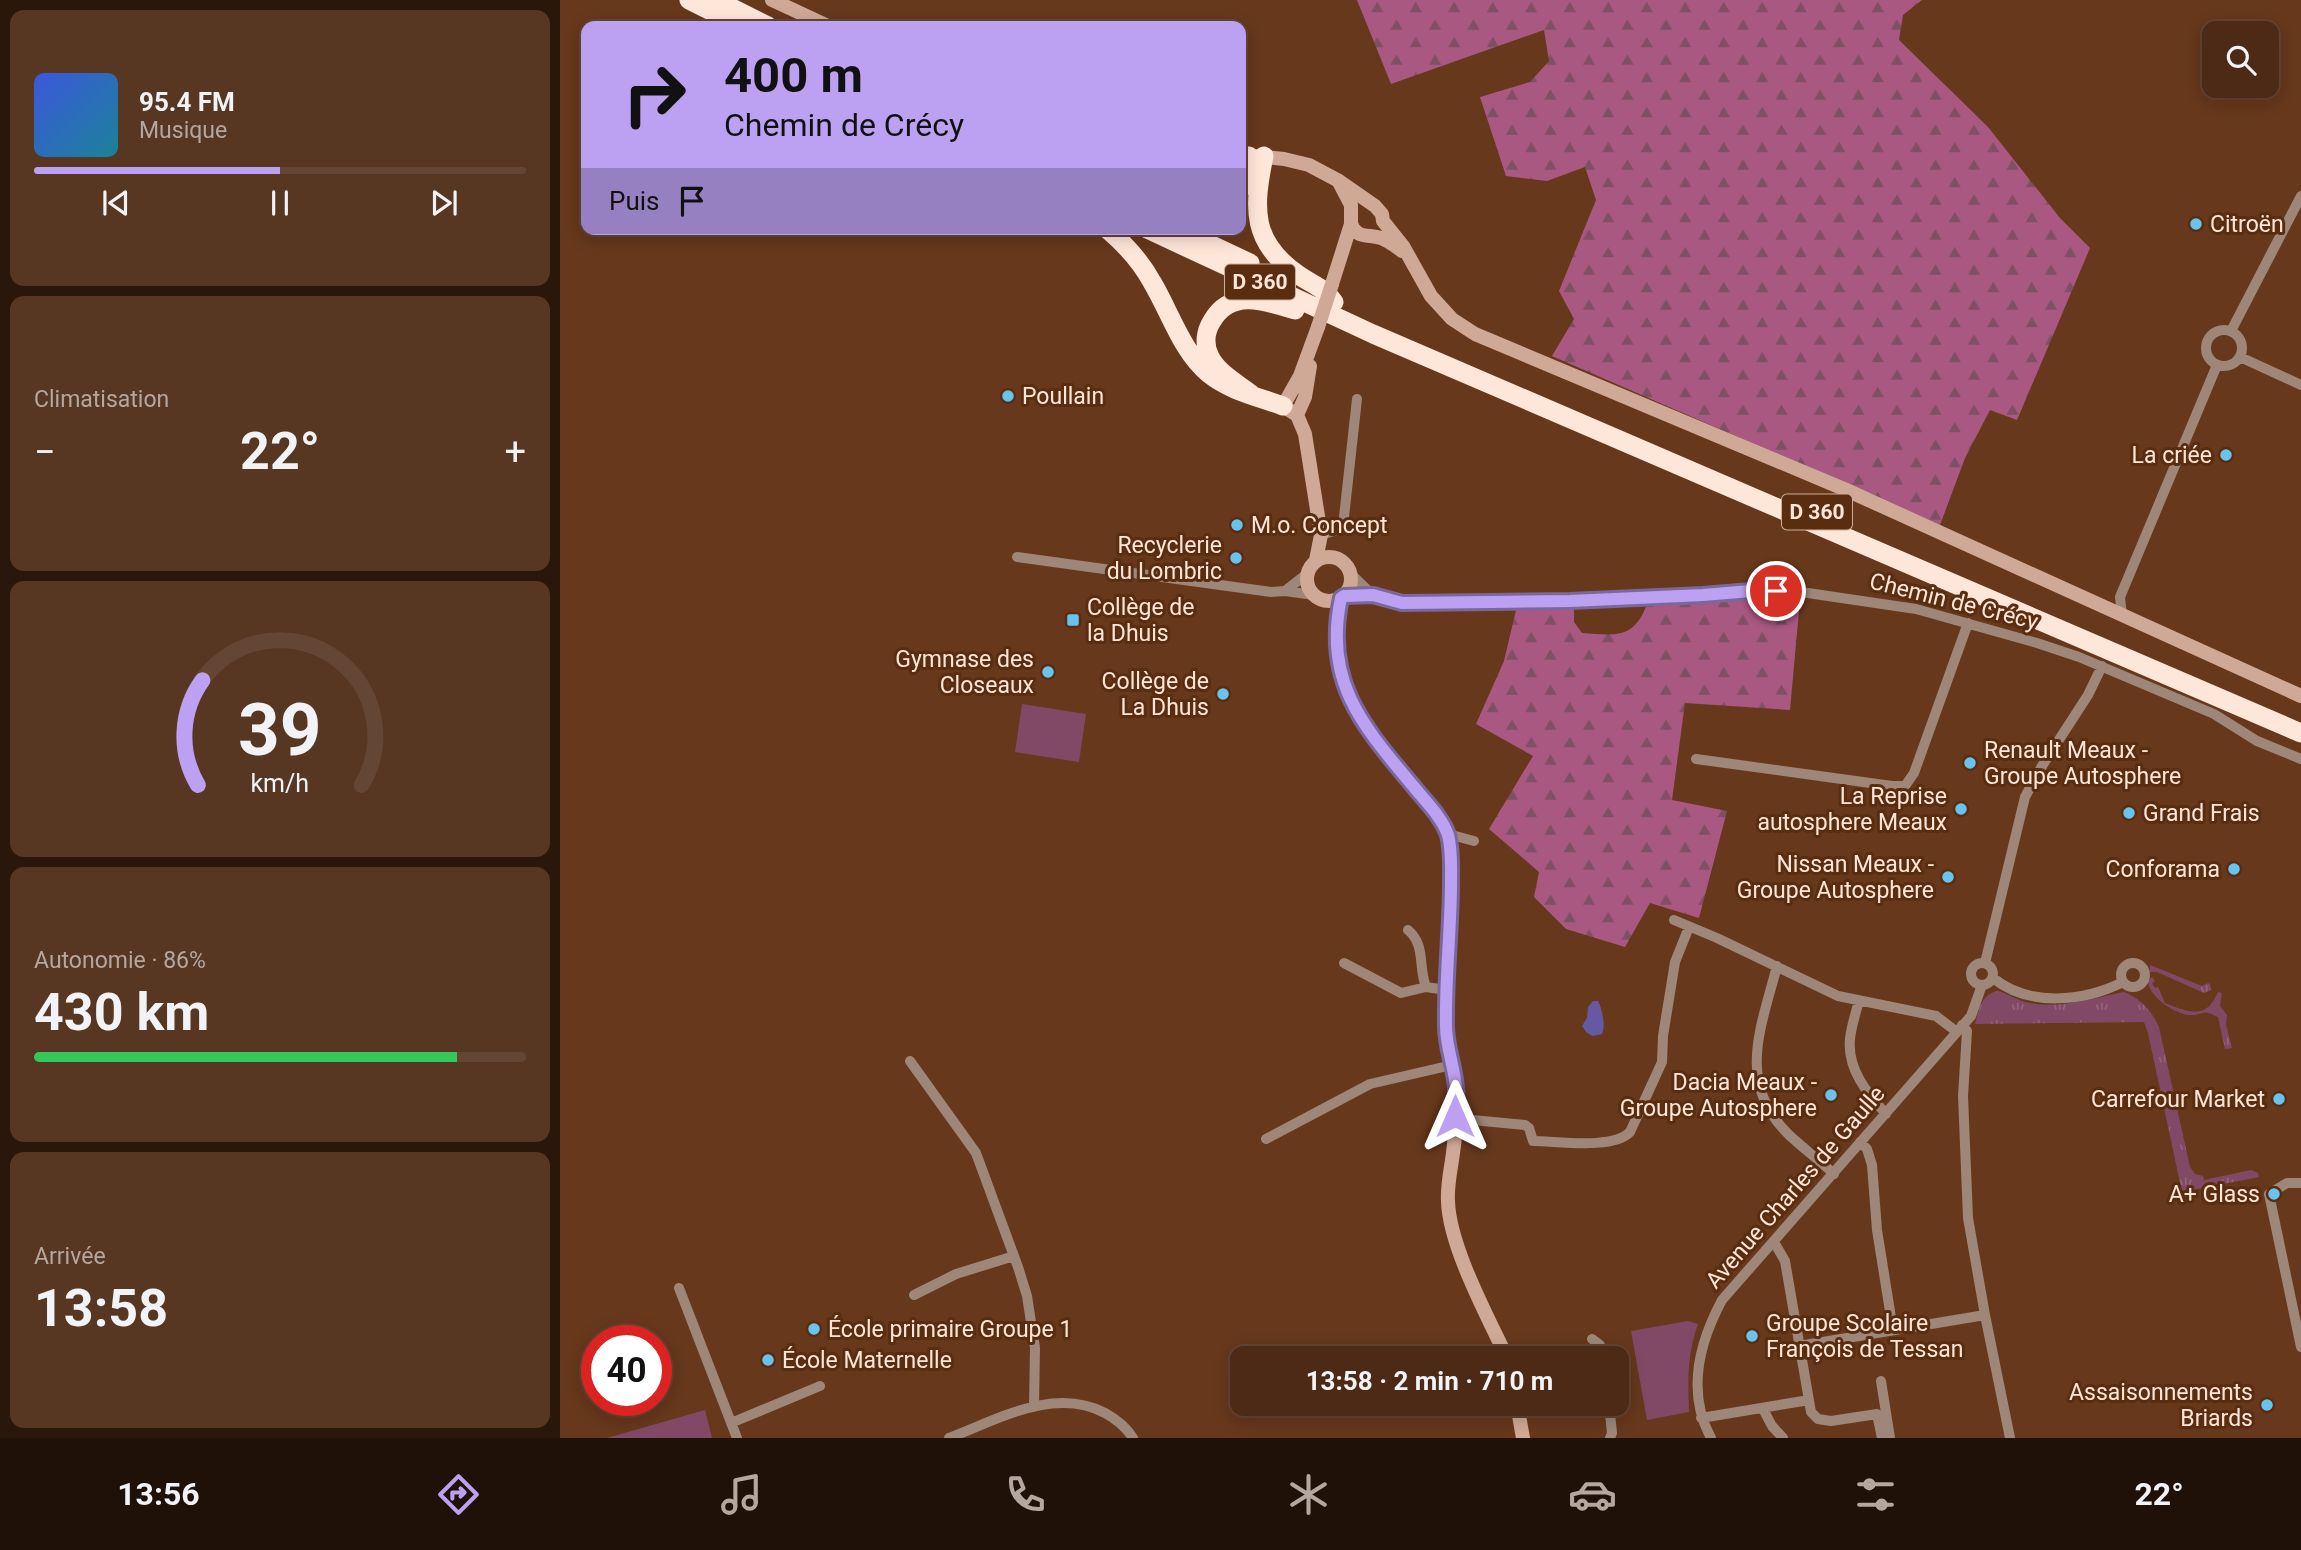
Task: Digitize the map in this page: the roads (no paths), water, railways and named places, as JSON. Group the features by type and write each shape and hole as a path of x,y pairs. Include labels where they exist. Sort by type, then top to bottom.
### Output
{"highway":[{"path":"689,0 731,21"},
{"path":"716,0 758,21"},
{"path":"1246,177 1251,156"},
{"path":"1251,156 1257,215 1263,237 1288,267 1313,284 1333,293"},
{"path":"1114,235 1152,281 1198,363 1231,388 1290,411"},
{"name":"D 360","path":"1160,235 1374,334 2301,733"},
{"name":"D 360","path":"1193,235 1333,293 2017,599 2301,719"},
{"path":"1251,394 1220,370 1210,358 1205,343 1208,327 1216,313 1229,303 1246,299 1263,300 1312,315 1363,337 1374,334"}],"street":[{"path":"772,0 817,21"},
{"path":"1251,156 1309,165 1339,181 1380,209 1383,221 1410,259 1431,296 1452,319 1475,334 1844,489 2301,696"},
{"path":"1339,181 1351,205 1351,219 1356,233 1393,244 1410,259"},
{"path":"2231,331 2301,196"},
{"path":"1314,595 1308,585 1321,535 1305,434 1290,411 1300,376 1333,293 1351,219 1358,206 1370,204"},
{"path":"1337,268 1350,248 1380,230 1383,221"},
{"path":"2231,331 2242,345 2240,357 2233,364 2217,365 2208,358 2207,341 2215,332 2231,331"},
{"path":"2240,357 2301,384"},
{"path":"2122,616 2120,597 2217,365"},
{"path":"1321,535 1343,526 1357,399"},
{"path":"1321,535 1337,558"},
{"path":"1285,591 1326,556 1347,564 1352,575 1373,595"},
{"path":"1017,557 1270,592 1314,595 1328,601 1342,597"},
{"path":"1352,575 1350,586 1342,597 1336,624 1339,670 1349,699 1362,721 1437,816 1448,834 1451,855 1451,915 1446,1030 1456,1088 1449,1215 1480,1303 1501,1346"},
{"name":"Chemin de Crécy","path":"1342,597 1373,595 1402,603 1570,601 1751,591 1801,592 1878,602 1968,623 2102,666 2214,714 2257,741 2301,759"},
{"path":"2107,609 2120,597"},
{"path":"1696,759 1905,786 1914,773 1968,623"},
{"path":"1985,963 2025,797 2088,695 2102,666"},
{"path":"1448,834 1474,841"},
{"path":"1674,920 1717,937 1838,996 1936,1016 1967,1031 1963,1096 1968,1218 2010,1438"},
{"path":"1455,1116 1525,1125 1529,1128 1533,1140 1608,1142 1625,1137 1630,1132 1662,1062 1662,1036 1675,962 1689,927"},
{"path":"1408,930 1416,937 1420,947 1422,977 1426,987"},
{"path":"1344,962 1401,993 1426,987 1446,990"},
{"path":"1985,963 1993,971 1993,978 1982,985 1973,979 1972,972 1978,964 1985,963"},
{"path":"1777,966 1755,1048 1756,1080 1766,1106 1777,1121 1834,1174"},
{"path":"1993,978 2013,990 2031,997 2047,999 2077,996 2123,982"},
{"name":"Avenue Charles de Gaulle","path":"1711,1438 1701,1418 1697,1390 1700,1356 1709,1324 1722,1300 1971,1016 1982,985"},
{"path":"1859,1000 1850,1039 1851,1059 1861,1084 1886,1114"},
{"path":"910,1061 976,1153 1014,1256 1027,1296 1035,1348 1034,1407"},
{"path":"1266,1139 1370,1084 1452,1065"},
{"path":"1860,1142 1867,1149 1872,1164 1877,1230 1893,1330"},
{"path":"2301,1182 2287,1183 2269,1194 2301,1347"},
{"path":"1774,1242 1786,1261 1811,1412 1818,1419 1831,1421 1877,1414 1882,1438"},
{"path":"914,1295 956,1274 1014,1256"},
{"path":"679,1288 737,1438"},
{"path":"1799,1346 1985,1315"},
{"path":"1592,1339 1600,1346"},
{"path":"1881,1381 1890,1438"},
{"path":"731,1423 820,1385"},
{"path":"1701,1418 1809,1400"},
{"path":"949,1438 1034,1407 1063,1402 1080,1404 1115,1418 1133,1438"},
{"path":"1763,1409 1772,1426 1783,1438"},
{"path":"1519,1416 1523,1438"},
{"path":"1610,1416 1610,1438"}],"place":[{"name":"Citroën","path":"2196,224"},
{"name":"Poullain","path":"1008,396"},
{"name":"La criée","path":"2226,455"},
{"name":"M.o. Concept","path":"1237,525"},
{"name":"Recyclerie du Lombric","path":"1236,558"},
{"name":"Collège de la Dhuis","path":"1073,620"},
{"name":"Gymnase des Closeaux","path":"1048,672"},
{"name":"Collège de La Dhuis","path":"1223,694"},
{"name":"Renault Meaux - Groupe Autosphere","path":"1970,763"},
{"name":"La Reprise autosphere Meaux","path":"1961,809"},
{"name":"Grand Frais","path":"2129,813"},
{"name":"Conforama","path":"2234,869"},
{"name":"Nissan Meaux - Groupe Autosphere","path":"1948,877"},
{"name":"Dacia Meaux - Groupe Autosphere","path":"1831,1095"},
{"name":"Carrefour Market","path":"2279,1099"},
{"name":"A+ Glass","path":"2274,1194"},
{"name":"École primaire Groupe 1","path":"814,1329"},
{"name":"Groupe Scolaire François de Tessan","path":"1752,1336"},
{"name":"École Maternelle","path":"768,1360"},
{"name":"Assaisonnements Briards","path":"2267,1405"}]}
